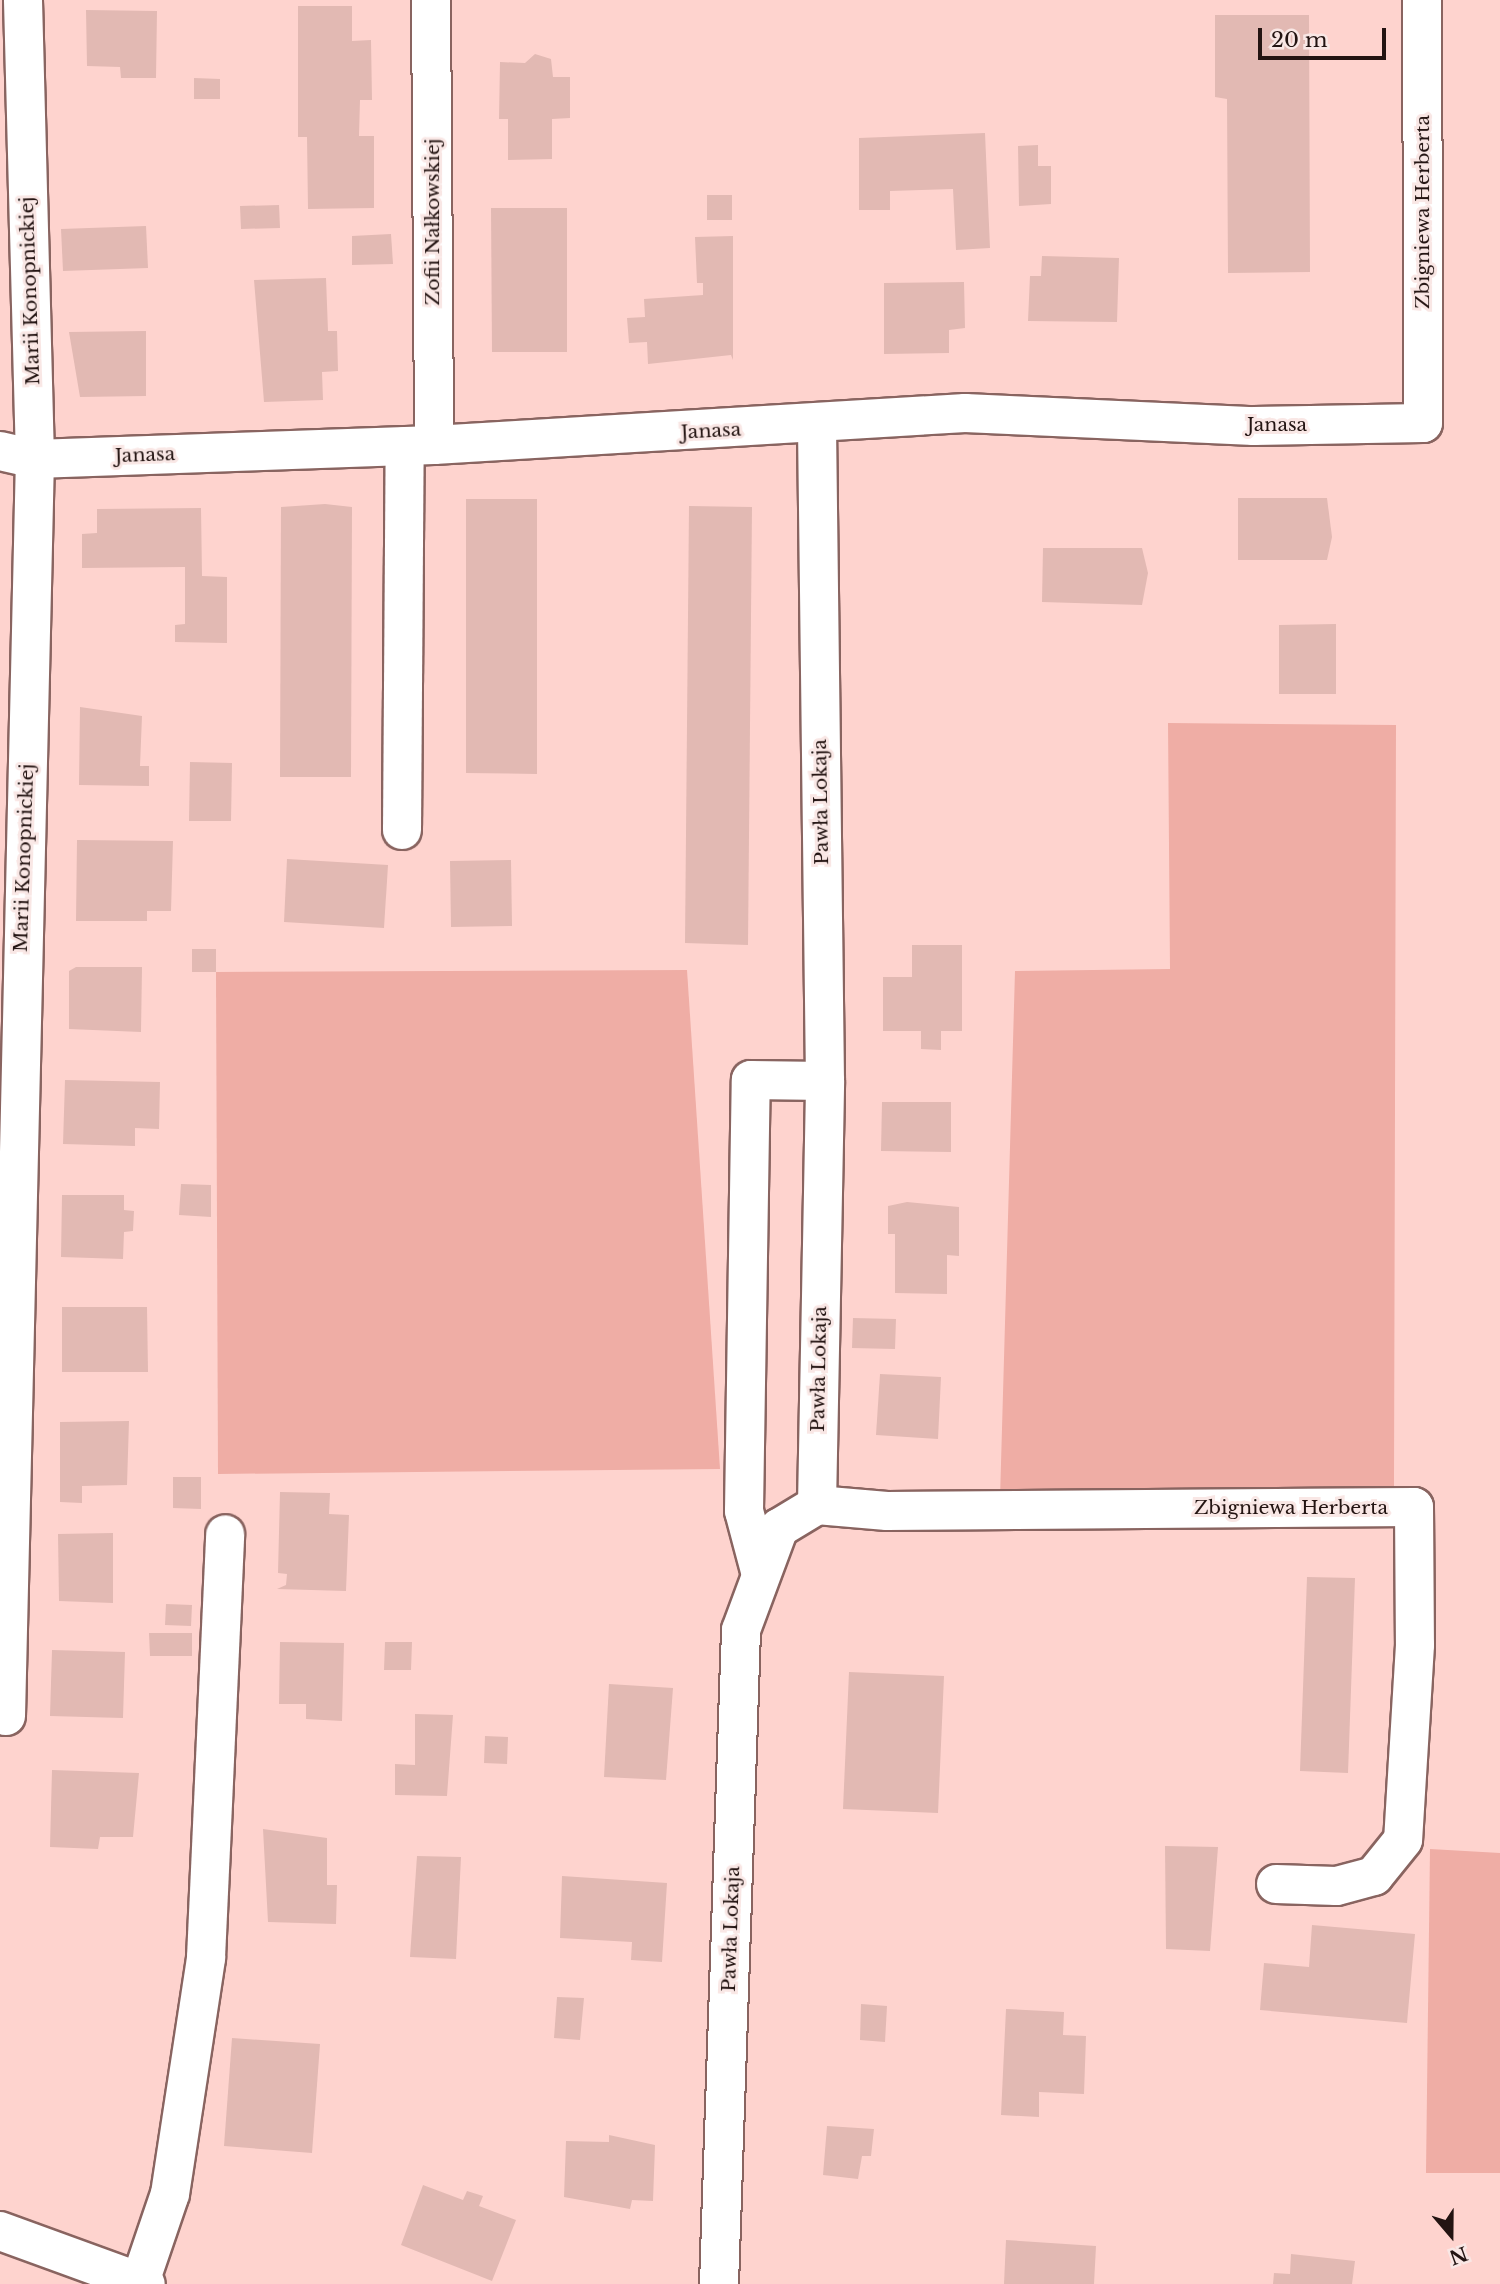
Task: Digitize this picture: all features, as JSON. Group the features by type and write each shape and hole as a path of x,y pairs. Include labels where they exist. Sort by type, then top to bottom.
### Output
{"street":[{"name":"Marii Konopnickiej","path":"6,1716 6,1314 23,0"},
{"name":"Zofii Nałkowskiej","path":"402,830 419,445 431,0"},
{"name":"Zbigniewa Herberta","path":"1422,0 1423,424"},
{"name":"Janasa","path":"17,455 419,445 817,426 965,412 1254,426 1423,424"},
{"name":"Pawła Lokaja","path":"719,2284 741,1630 760,1571 779,1528 817,1505 825,1081 817,426"},
{"path":"760,1571 744,1511 751,1080 825,1081"},
{"name":"Zbigniewa Herberta","path":"817,1505 887,1511 1414,1507 1415,1645 1403,1840 1374,1876 1336,1886 1276,1884"},
{"path":"0,2231 143,2283 170,2194 206,1958 225,1534"}],"shaded area":[{"path":"1168,723 1396,725 1394,1487 1000,1499 1015,971 1170,969"},
{"path":"687,970 720,1469 218,1474 216,972"},
{"path":"1430,1849 1500,1853 1500,2173 1426,2173"}],"building":[{"path":"298,6 352,6 352,41 371,40 372,100 360,100 359,136 374,136 374,208 308,209 307,137 298,137"},
{"path":"86,10 157,11 156,78 121,78 120,67 87,66"},
{"path":"1215,15 1309,15 1310,272 1228,273 1227,99 1215,97"},
{"path":"535,54 551,59 553,77 570,77 570,118 552,119 552,159 508,160 508,119 499,119 500,62 525,63"},
{"path":"194,78 220,79 220,99 194,99"},
{"path":"985,133 990,248 956,250 953,189 890,191 890,210 859,210 859,138"},
{"path":"1038,145 1038,166 1051,166 1051,204 1019,206 1018,146"},
{"path":"707,195 732,195 732,220 707,220"},
{"path":"279,205 280,228 241,229 240,206"},
{"path":"491,208 567,208 567,352 492,352"},
{"path":"146,226 148,268 63,271 61,229"},
{"path":"391,234 393,264 352,265 352,236"},
{"path":"733,236 733,360 731,355 648,364 647,342 629,343 627,318 645,317 644,299 703,295 703,283 697,283 695,237"},
{"path":"1042,256 1119,258 1117,322 1028,321 1030,276 1041,276"},
{"path":"326,278 328,331 337,331 338,371 322,372 323,400 264,402 254,280"},
{"path":"964,282 965,328 949,330 949,353 884,354 884,283"},
{"path":"146,331 146,396 80,397 69,332"},
{"path":"1238,498 1327,498 1332,537 1327,560 1238,560"},
{"path":"466,499 537,499 537,774 466,773"},
{"path":"325,504 352,507 351,777 280,777 281,507"},
{"path":"689,506 752,507 748,945 685,943"},
{"path":"201,508 202,576 227,577 227,643 175,642 175,625 185,624 185,567 82,568 82,534 97,533 97,509"},
{"path":"1043,548 1142,548 1148,573 1142,605 1042,602"},
{"path":"1336,624 1336,694 1279,694 1279,625"},
{"path":"80,707 142,716 140,766 149,766 149,786 79,785"},
{"path":"190,762 232,763 231,821 189,821"},
{"path":"77,840 173,841 171,911 147,911 147,921 76,921"},
{"path":"287,859 388,865 384,928 284,922"},
{"path":"511,860 512,926 451,927 450,861"},
{"path":"912,945 962,945 962,1031 941,1031 941,1050 921,1049 921,1031 883,1031 883,977 912,977"},
{"path":"192,949 216,949 216,972 192,972"},
{"path":"76,967 142,967 141,1032 69,1029 69,971"},
{"path":"65,1080 160,1082 159,1129 135,1128 135,1146 63,1144"},
{"path":"882,1102 951,1102 951,1152 881,1151"},
{"path":"181,1184 211,1185 211,1217 179,1215"},
{"path":"62,1195 124,1195 124,1210 134,1211 133,1231 124,1232 123,1259 61,1257"},
{"path":"907,1202 959,1207 959,1256 947,1255 947,1294 895,1293 895,1234 888,1234 888,1206"},
{"path":"62,1307 147,1307 148,1372 62,1372"},
{"path":"853,1318 896,1319 895,1349 852,1348"},
{"path":"880,1374 941,1377 938,1439 876,1435"},
{"path":"129,1421 127,1485 82,1486 82,1503 60,1502 60,1422"},
{"path":"173,1477 201,1477 201,1509 173,1508"},
{"path":"280,1492 330,1493 329,1514 349,1515 346,1591 277,1589 286,1585 287,1574 278,1573"},
{"path":"113,1533 113,1603 59,1601 58,1534"},
{"path":"1307,1577 1355,1578 1348,1773 1300,1771"},
{"path":"166,1604 192,1605 191,1626 165,1625"},
{"path":"149,1633 192,1633 192,1656 150,1656"},
{"path":"280,1642 344,1643 342,1721 306,1719 306,1704 279,1704"},
{"path":"385,1642 412,1642 411,1670 384,1670"},
{"path":"52,1650 125,1652 123,1718 50,1716"},
{"path":"849,1672 944,1676 938,1813 843,1809"},
{"path":"609,1684 673,1688 666,1780 604,1777"},
{"path":"415,1714 453,1715 447,1796 395,1795 395,1764 415,1765"},
{"path":"485,1736 508,1737 507,1764 484,1763"},
{"path":"52,1770 139,1773 133,1837 100,1837 98,1849 50,1847"},
{"path":"263,1829 327,1838 327,1885 337,1885 336,1924 268,1922"},
{"path":"1165,1846 1218,1847 1210,1951 1166,1949"},
{"path":"417,1856 461,1857 456,1959 410,1957"},
{"path":"562,1876 667,1883 662,1962 631,1960 632,1942 560,1938"},
{"path":"1312,1925 1415,1934 1407,2023 1260,2010 1264,1963 1309,1967"},
{"path":"557,1997 584,1998 580,2040 554,2038"},
{"path":"861,2004 887,2006 885,2042 860,2040"},
{"path":"1006,2009 1064,2012 1063,2035 1086,2036 1084,2094 1039,2092 1039,2117 1001,2115"},
{"path":"232,2038 320,2044 312,2153 224,2146"},
{"path":"827,2126 874,2129 871,2156 862,2156 858,2179 823,2175"},
{"path":"609,2135 655,2145 653,2201 632,2200 630,2209 564,2197 566,2141 609,2142"},
{"path":"423,2185 463,2200 467,2191 483,2196 479,2206 516,2220 492,2281 401,2245"},
{"path":"1006,2240 1096,2246 1094,2284 1004,2284"},
{"path":"1291,2254 1355,2261 1352,2284 1273,2284 1274,2273 1290,2274"}]}
